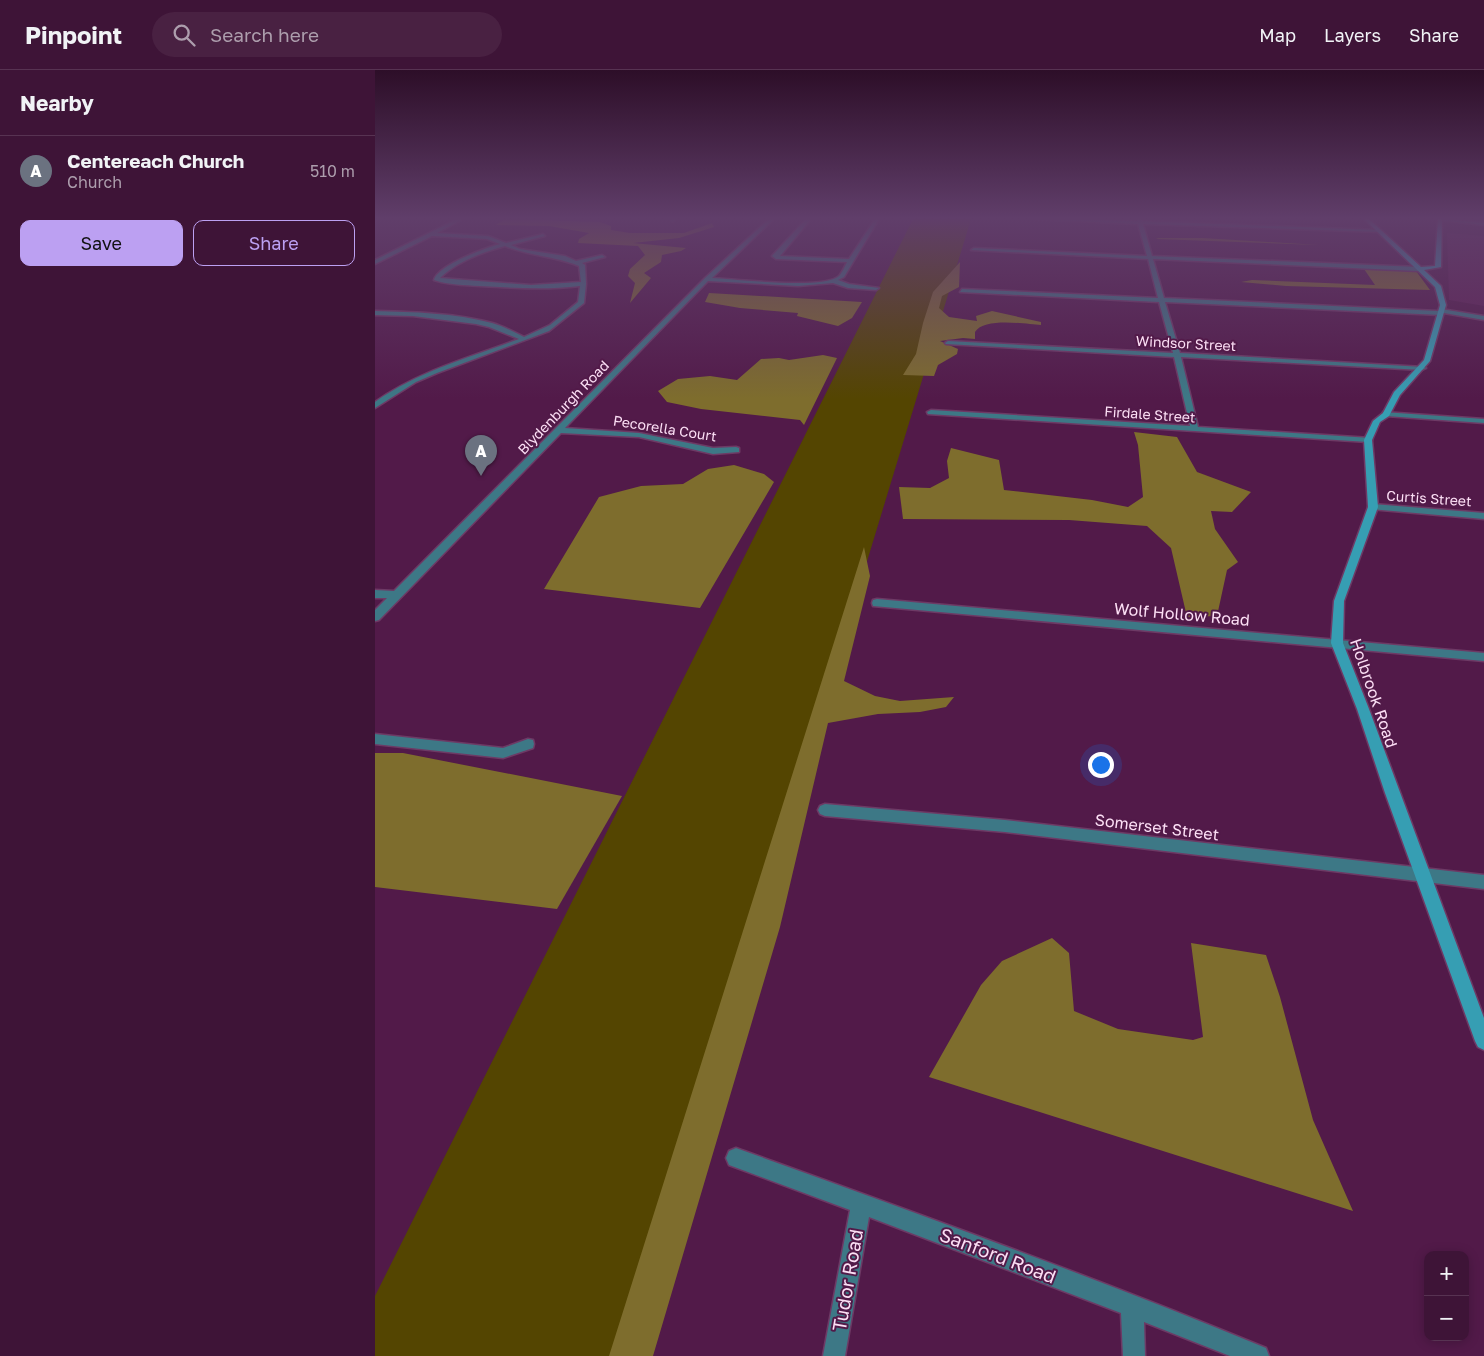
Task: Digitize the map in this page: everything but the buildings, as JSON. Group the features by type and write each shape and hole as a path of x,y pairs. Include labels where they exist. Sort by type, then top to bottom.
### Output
{"street":[{"path":"437,279 445,282 536,286 582,284"},
{"path":"375,406 387,396 432,371 524,339 551,327 581,303 584,298 583,279"},
{"path":"707,279 810,284 835,282 848,286 876,288"},
{"name":"Blydenburgh Road","path":"375,617 707,279"},
{"path":"835,282 839,279"},
{"path":"1155,279 1177,355 1195,429"},
{"path":"1368,440 1377,421 1386,414 1397,394 1422,368 1429,354 1441,312 1442,299 1438,286 1430,279"},
{"path":"962,291 1441,312 1484,318"},
{"path":"375,312 413,314 476,322 491,325 524,339"},
{"name":"Windsor Street","path":"948,343 1422,368"},
{"path":"375,396 387,396"},
{"name":"Firdale Street","path":"931,412 1368,440"},
{"path":"1386,414 1484,421"},
{"name":"Pecorella Court","path":"558,430 639,435 713,451 737,450"},
{"name":"Holbrook Road","path":"1368,440 1373,507 1339,601 1337,644 1484,1041"},
{"name":"Curtis Street","path":"1373,507 1484,516"},
{"path":"375,594 397,595"},
{"name":"Wolf Hollow Road","path":"877,604 1484,657"},
{"path":"375,739 503,753 528,744"},
{"name":"Somerset Street","path":"825,810 1005,826 1484,882"},
{"name":"Sanford Road","path":"736,1158 861,1203 1258,1356"},
{"name":"Tudor Road","path":"834,1356 861,1203"},
{"path":"1132,1306 1134,1356"}],"shaded area":[{"path":"631,279 650,279 630,303 635,283"},
{"path":"883,279 953,279 663,1233 614,1356 375,1356 375,1296"},
{"path":"945,279 959,279 959,287 942,296 939,308 949,317 977,321 976,316 992,311 1041,322 1041,325 1005,322 987,324 975,332 975,339 963,338 940,341 958,349 957,354 938,365 934,376 903,375 916,354 933,292"},
{"path":"1371,279 1422,279 1430,290 1286,286 1241,282 1252,280 1375,285"},
{"path":"1448,279 1484,279 1484,306 1449,300"},
{"path":"709,293 862,302 852,318 838,326 797,316 798,313 740,308 705,302"},
{"path":"823,355 837,358 804,425 800,420 701,409 667,402 658,391 678,379 710,376 737,380 761,359 779,358 789,360"},
{"path":"1134,432 1177,437 1197,472 1251,492 1232,512 1211,511 1215,529 1238,562 1227,570 1217,616 1187,617 1171,548 1147,526 1069,520 903,519 899,487 930,488 949,478 947,461 951,448 999,460 1004,490 1092,500 1128,507 1143,497 1138,445"},
{"path":"734,465 764,474 774,482 700,608 544,589 599,497 641,486 683,484 708,469"},
{"path":"864,547 870,576 844,681 875,696 900,701 954,697 946,707 920,712 878,714 828,723 780,927 653,1356 609,1356"},
{"path":"375,753 403,753 622,796 557,909 375,887"},
{"path":"1052,938 1069,953 1074,1011 1118,1029 1193,1040 1203,1037 1191,943 1266,955 1280,997 1313,1120 1353,1211 929,1077 981,985 1002,961"}],"place":[{"name":"Centereach Church","path":"481,476"}]}
